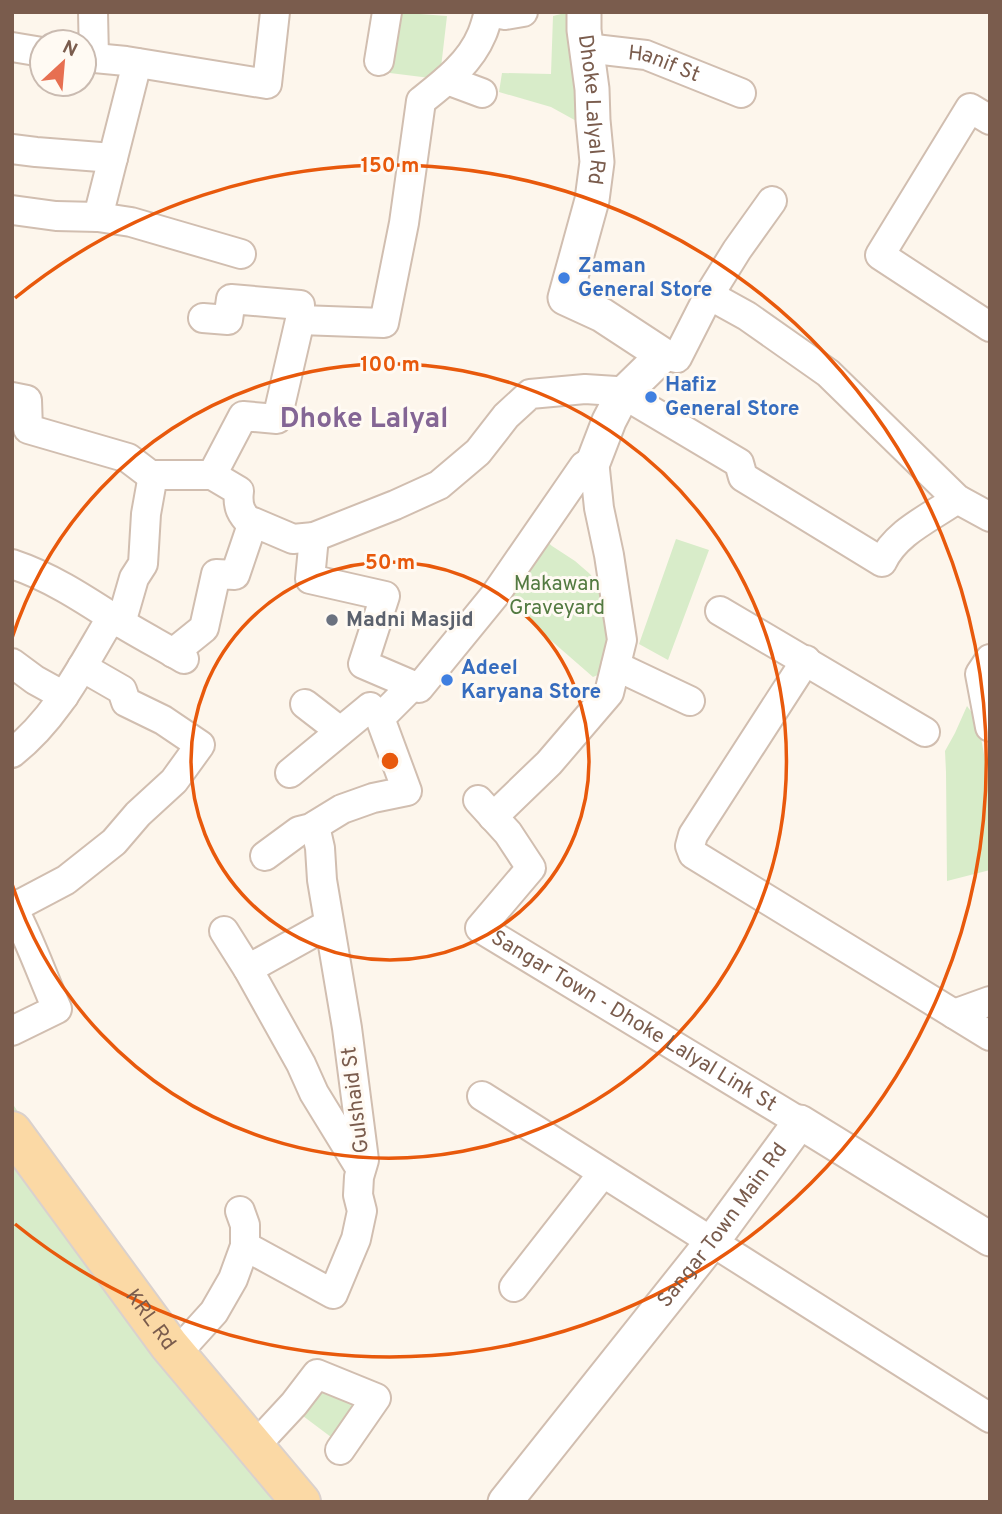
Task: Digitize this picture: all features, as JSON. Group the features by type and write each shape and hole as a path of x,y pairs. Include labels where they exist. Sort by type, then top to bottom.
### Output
{"main road":[{"name":"KRL Rd","path":"12,1131 176,1354 301,1502"}],"street":[{"path":"98,59 267,84 275,12"},
{"path":"379,61 387,12"},
{"path":"300,320 384,323 404,223 421,100 453,76 469,56 482,35 489,12 505,15 523,12"},
{"name":"Dhoke Lalyal Rd","path":"584,12 597,162 592,201 565,298 602,315 663,355"},
{"name":"Hanif St","path":"586,48 646,55 741,93"},
{"path":"98,217 132,62"},
{"path":"447,80 482,93"},
{"path":"990,120 970,108 880,255 990,327"},
{"path":"12,149 113,158"},
{"path":"691,701 613,680 622,640 599,508 594,460 623,394 663,355 677,358 709,295 772,201"},
{"path":"12,210 131,222 243,250 232,281 229,320 203,318"},
{"path":"709,295 747,316 828,373 957,499 990,517"},
{"path":"212,475 243,416 277,419 300,320 300,305 231,299"},
{"path":"12,564 34,571 76,594 178,656 204,628 216,574 234,575 253,522 293,539 314,537 395,505 439,485 478,452 506,416 530,394 585,389 617,391 623,394 739,463 743,477 882,562 898,539 957,499"},
{"path":"12,397 27,400 29,429 128,458 153,477"},
{"path":"314,537 310,579 385,596 363,664 419,688 487,606 584,466 594,460"},
{"path":"153,477 212,475 239,491 237,503 253,525"},
{"path":"121,622 134,578 143,564 146,514 153,477"},
{"path":"720,611 925,732"},
{"path":"12,753 47,721 111,618 121,622"},
{"path":"990,659 980,674 990,727"},
{"path":"806,660 693,835 690,846 693,854 990,1036"},
{"path":"12,663 64,696"},
{"path":"12,1031 57,1009 13,908 66,880 114,842 138,814 174,781 200,745 163,720 126,702 122,690 82,667"},
{"name":"Sangar Town - Dhoke Lalyal Link St","path":"613,680 549,763 486,808 508,833 531,868 480,928 800,1122"},
{"path":"380,718 413,685"},
{"path":"305,704 340,731"},
{"path":"265,856 299,831 311,828 342,809 373,798 407,791 380,718 370,707 290,773"},
{"name":"Gulshaid St","path":"245,1246 333,1294 355,1239 362,1210 359,1177 364,1160 347,1028 315,825"},
{"path":"247,969 329,924"},
{"path":"224,931 301,1064 314,1093 361,1171"},
{"path":"954,1014 990,1001"},
{"path":"482,1096 990,1418"},
{"name":"Sangar Town Main Rd","path":"505,1502 712,1242 800,1122 990,1239"},
{"path":"514,1287 603,1173"},
{"path":"176,1354 214,1312 233,1279 245,1246 245,1225 240,1211"},
{"path":"254,1447 294,1404 317,1374 376,1398 340,1450"}],"green space":[{"path":"569,12 580,123 551,107 499,92 502,73 551,74 553,16"},
{"path":"406,13 447,16 440,76 430,78 382,72 396,15"},
{"name":"Makawan Graveyard","path":"544,539 575,561 601,588 612,628 600,674 593,677 500,596"},
{"path":"676,539 709,550 668,660 639,644"},
{"path":"967,706 978,721 990,788 990,870 947,881 945,751"},
{"path":"12,1103 285,1502 12,1502"},
{"path":"320,1384 353,1402 351,1411 331,1437 303,1416"}],"place":[{"name":"Zaman General Store","path":"564,278"},
{"name":"Hafiz General Store","path":"651,397"},
{"name":"Madni Masjid","path":"332,620"},
{"name":"Adeel Karyana Store","path":"447,680"}],"district":[{"name":"Dhoke Lalyal","path":"364,420"}]}
